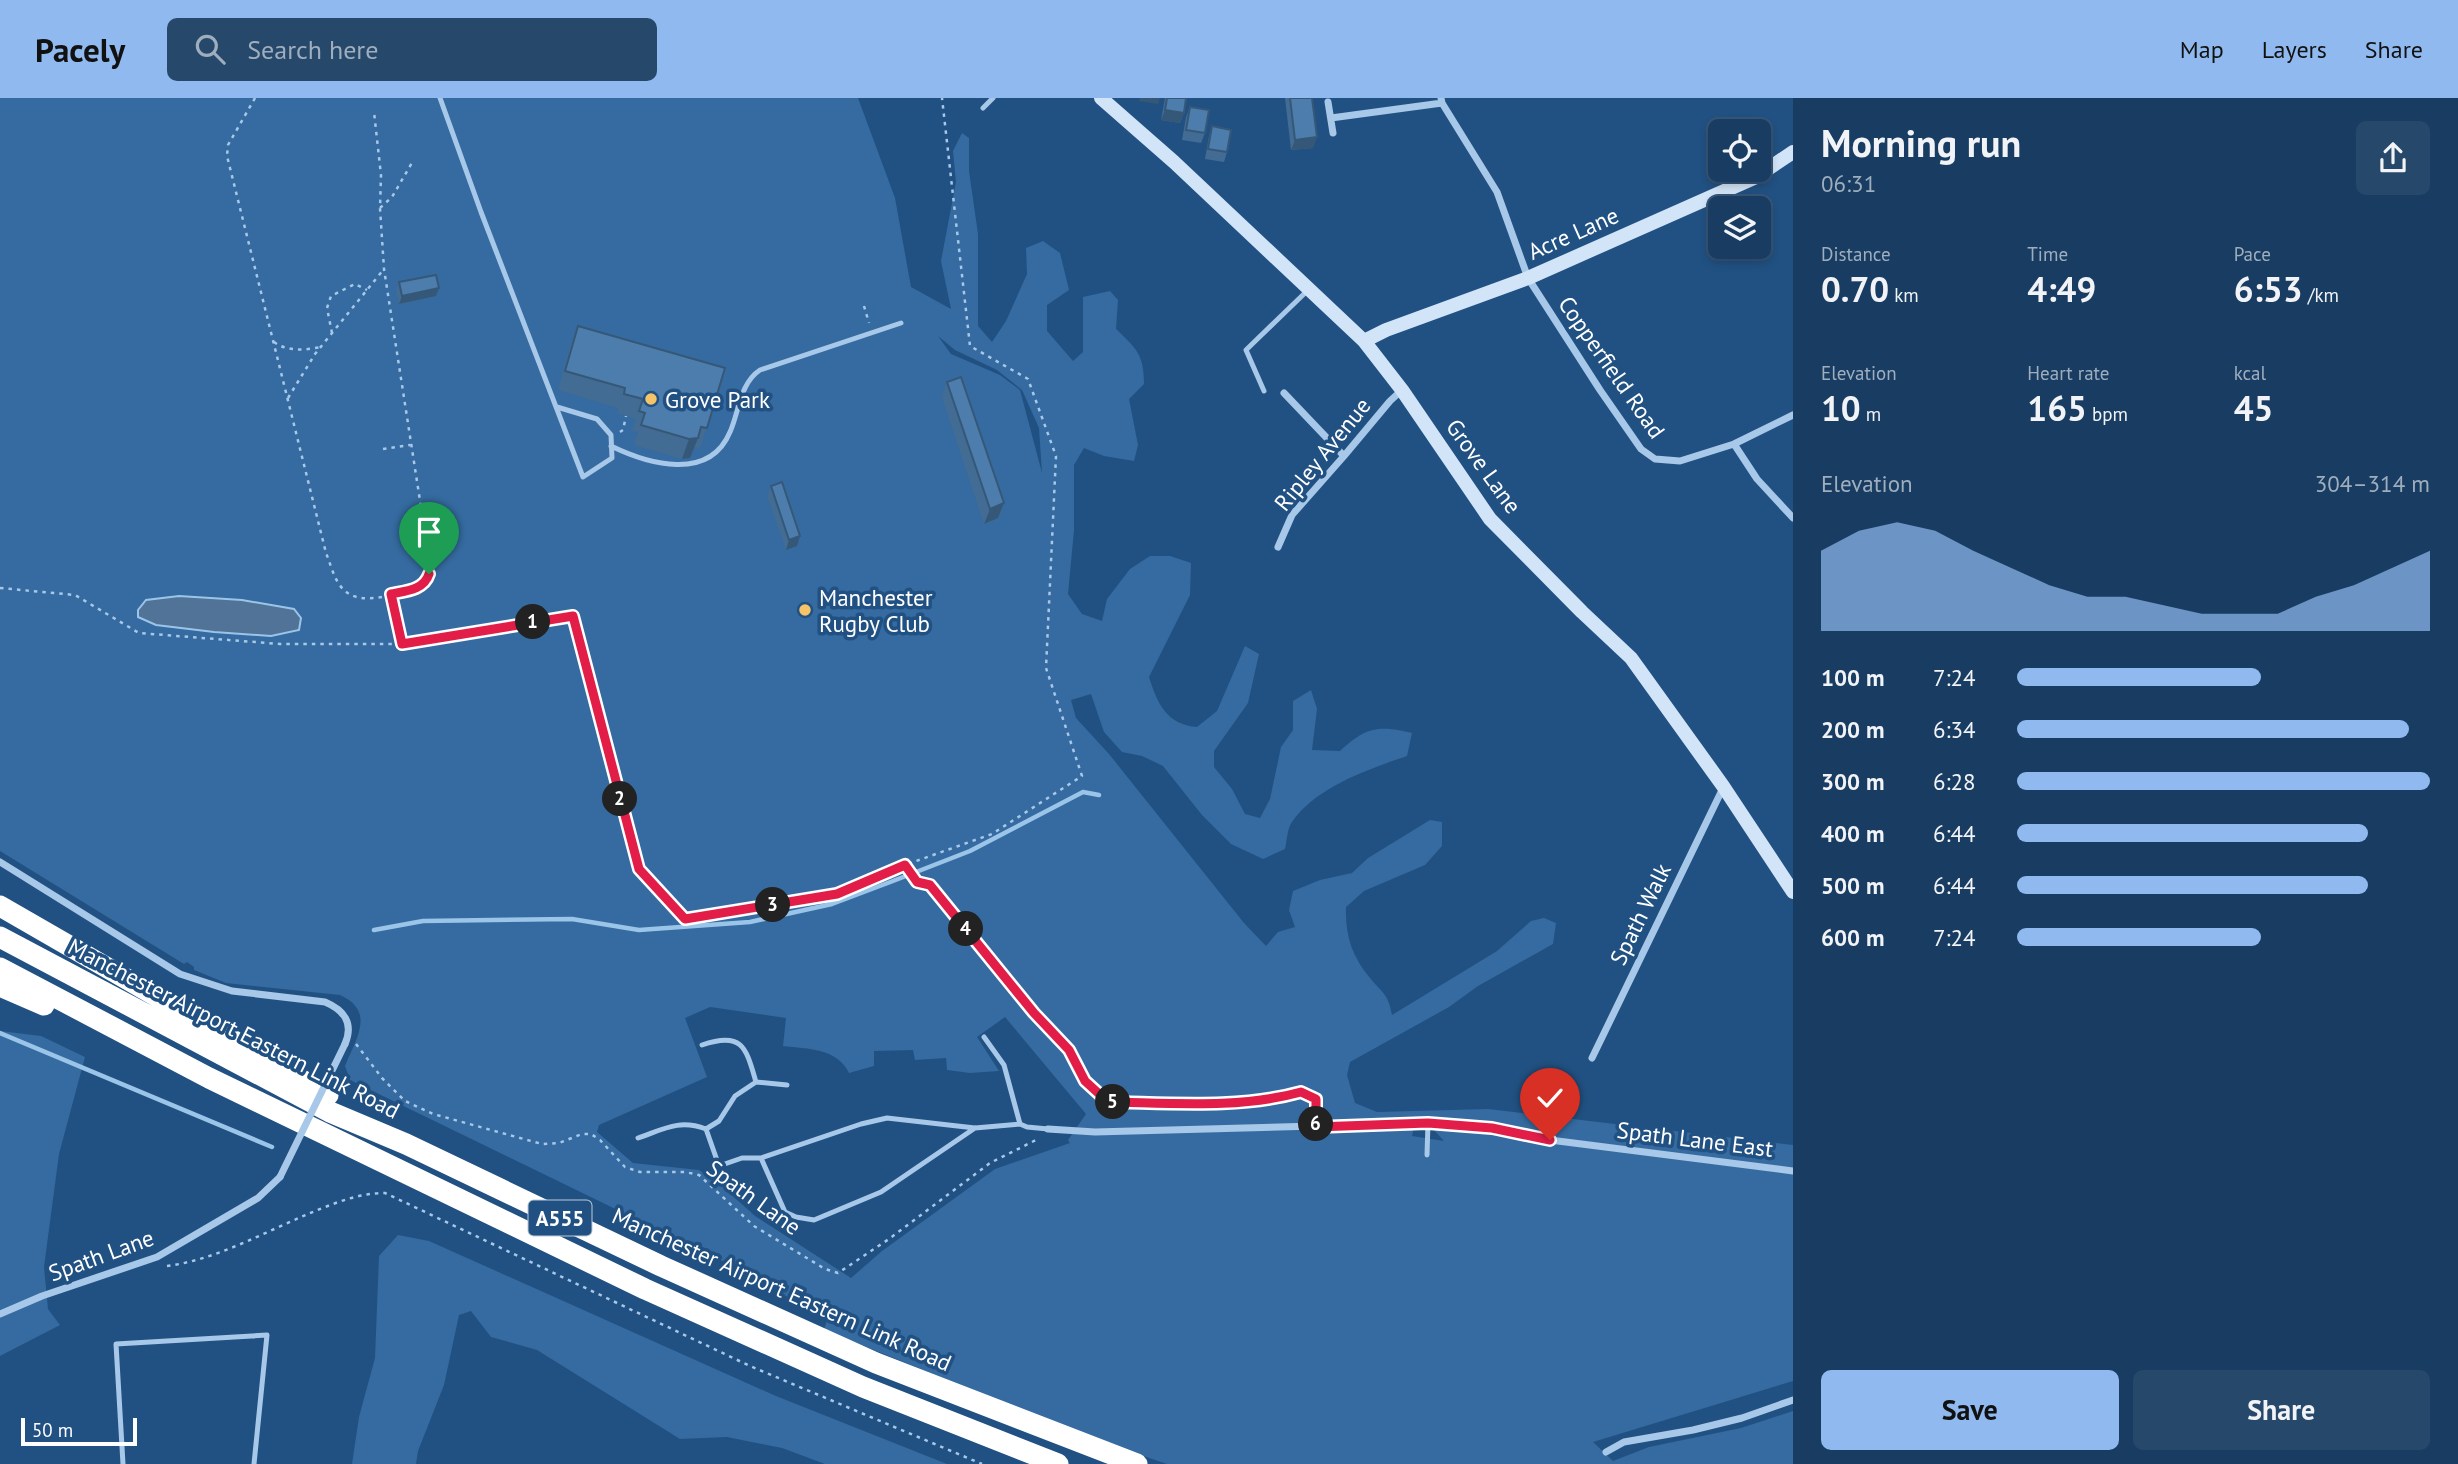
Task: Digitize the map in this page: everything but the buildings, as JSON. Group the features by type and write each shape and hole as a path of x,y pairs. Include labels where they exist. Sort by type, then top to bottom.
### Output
{"highway":[{"path":"0,906 327,1094 406,1144"},
{"name":"Manchester Airport Eastern Link Road","path":"0,937 330,1112 406,1144 796,1328 957,1396 1137,1464"},
{"name":"A555","path":"0,968 209,1078 658,1295 863,1387 1058,1464"},
{"path":"0,986 209,1078"}],"main road":[{"name":"Grove Lane","path":"1101,98 1174,162 1364,341 1402,390 1490,519 1631,658 1723,786 1793,892"},
{"name":"Acre Lane","path":"1364,341 1386,330 1528,278 1756,177 1793,152"}],"street":[{"path":"1331,118 1441,101"},
{"name":"Copperfield Road","path":"1441,101 1497,192 1528,278 1641,449 1655,459 1681,461 1734,444 1793,415"},
{"path":"1328,102 1333,133"},
{"name":"Ripley Avenue","path":"1279,547 1292,515 1402,390"},
{"path":"1284,393 1345,456"},
{"path":"1734,444 1757,479 1793,518"},
{"name":"Spath Walk","path":"1592,1058 1723,786"},
{"path":"0,862 180,974 232,992 325,1002 336,1007 344,1014 348,1023 346,1041"},
{"name":"Spath Lane","path":"0,1314 42,1296 158,1257 258,1198 280,1177 346,1041"},
{"name":"Spath Lane East","path":"1048,1129 1095,1132 1428,1123 1492,1128 1550,1140 1793,1171"},
{"path":"1606,1452 1624,1442 1742,1418 1793,1400"}],"lane":[{"path":"440,98 583,477 612,457 611,435 597,419 557,407"},
{"path":"983,108 993,98"},
{"path":"1264,391 1246,350 1309,289"},
{"path":"611,446 630,455 659,463 685,466 705,460 719,449 730,432 734,415 752,375 901,323"},
{"path":"984,1037 1004,1065 1020,1124"},
{"path":"702,1045 724,1040 742,1045 747,1051 756,1082"},
{"path":"638,1138 683,1123 706,1129 719,1121 729,1102 756,1082 787,1085"},
{"path":"706,1129 719,1166 742,1158 761,1158 887,1118 975,1128 1020,1124 1048,1129"},
{"path":"1427,1155 1428,1123"},
{"path":"761,1158 785,1212 814,1220 881,1192 975,1128"},
{"path":"123,1464 116,1344 267,1335 254,1464"}],"path":[{"path":"255,98 228,145 227,156 319,525 337,581 345,592 365,599 419,587 426,582 430,565 384,269 381,175 374,113"},
{"path":"0,588 75,596 139,633 280,644 402,644 573,616 639,869 685,919 837,894 905,865 992,834 1082,776 1046,668 1056,456 1028,379 970,346 942,98"},
{"path":"380,208 392,197 413,161"},
{"path":"288,398 321,347 384,269"},
{"path":"332,333 327,308 331,296 355,284 367,290"},
{"path":"864,306 872,332"},
{"path":"274,342 279,346 295,349 321,347"},
{"path":"611,435 623,430 626,416"},
{"path":"383,449 410,445"},
{"path":"391,594 402,644"},
{"path":"905,865 917,882 930,885 1034,1013 1069,1050 1085,1081 1108,1102 1227,1102 1279,1098 1301,1092 1316,1099 1316,1127"},
{"name":"Spath Lane","path":"346,1041 356,1044 382,1078 405,1101 433,1114 542,1144 559,1143 582,1134 591,1134 625,1167 640,1172 685,1172 699,1175 754,1226 825,1269 838,1273 889,1239 990,1163 1063,1130"},
{"path":"158,1257 162,1265 168,1266 198,1259 336,1202 374,1193 385,1194 750,1366 982,1464"}],"shaded area":[{"path":"0,98 858,98 895,198 911,287 951,309 941,261 956,182 953,151 962,133 969,138 969,171 978,234 978,326 992,342 1006,321 1027,274 1026,248 1043,241 1060,253 1069,290 1047,305 1047,331 1073,361 1083,352 1083,297 1110,291 1118,300 1116,329 1138,353 1143,366 1144,384 1129,399 1138,445 1134,461 1104,456 1084,448 1074,465 1074,530 1068,594 1082,614 1102,621 1107,599 1130,569 1150,556 1170,556 1191,563 1190,595 1149,677 1165,711 1178,722 1197,727 1217,711 1245,646 1259,654 1248,703 1214,751 1214,767 1232,789 1245,814 1260,818 1270,799 1281,747 1293,730 1293,701 1311,690 1317,709 1312,750 1340,751 1357,737 1373,730 1390,729 1412,733 1407,756 1344,781 1315,799 1292,822 1285,849 1263,859 1231,844 1202,815 1163,766 1142,756 1122,752 1104,732 1091,694 1071,700 1076,718 1109,754 1244,923 1266,946 1278,932 1295,927 1289,910 1293,891 1320,880 1352,873 1368,858 1430,820 1442,822 1442,846 1425,865 1364,891 1346,907 1348,936 1354,954 1387,998 1392,1015 1497,951 1531,921 1544,918 1556,923 1553,944 1478,986 1449,1007 1350,1062 1347,1075 1355,1103 1377,1112 1488,1109 1793,1145 1793,1381 1593,1442 1613,1461 1649,1447 1741,1428 1793,1411 1793,1464 1167,1464 1105,1443 824,1330 827,1320 745,1272 350,1080 345,1066 360,1026 358,1009 351,1002 340,995 226,983 194,970 187,962 184,964 0,851","holes":["938,336 955,350 997,370 1022,390 1039,428 1042,473 1020,390 1000,375 951,354","710,1007 786,1018 783,1046 829,1054 844,1065 849,1073 874,1066 874,1051 913,1050 915,1060 946,1058 947,1070 970,1073 999,1071 977,1037 1005,1017 1086,1114 1068,1140 1070,1143 995,1169 882,1251 851,1278 755,1216 714,1179 699,1170 633,1163 597,1132 599,1125 707,1077 685,1018","1414,1127 1432,1128 1444,1141 1412,1136"]},
{"path":"179,596 242,600 294,609 301,618 299,630 271,636 214,632 156,625 138,617 138,610 146,600"},
{"path":"0,1031 41,1036 85,1057 59,1154 44,1267 48,1309 60,1325 0,1356"},
{"path":"398,1235 429,1241 776,1396 947,1464 825,1464 782,1448 727,1437 680,1439 537,1350 491,1337 471,1311 459,1315 444,1385 418,1451 416,1464 352,1464 359,1417 375,1358 379,1256"}],"waterway":[{"path":"374,930 423,921 572,919 639,930 750,922 832,904 970,851 1083,792 1099,795"},
{"path":"0,1033 272,1147"}],"place":[{"name":"Grove Park","path":"651,399"},
{"name":"Manchester Rugby Club","path":"805,610"}],"route":[{"path":"429,574 426,582 419,587 391,594 402,644 573,616 639,869 685,919 837,894 905,865 917,882 930,885 1034,1013 1069,1050 1085,1081 1108,1102 1227,1102 1279,1098 1301,1092 1316,1099 1316,1127 1428,1123 1492,1128 1550,1140"}]}
